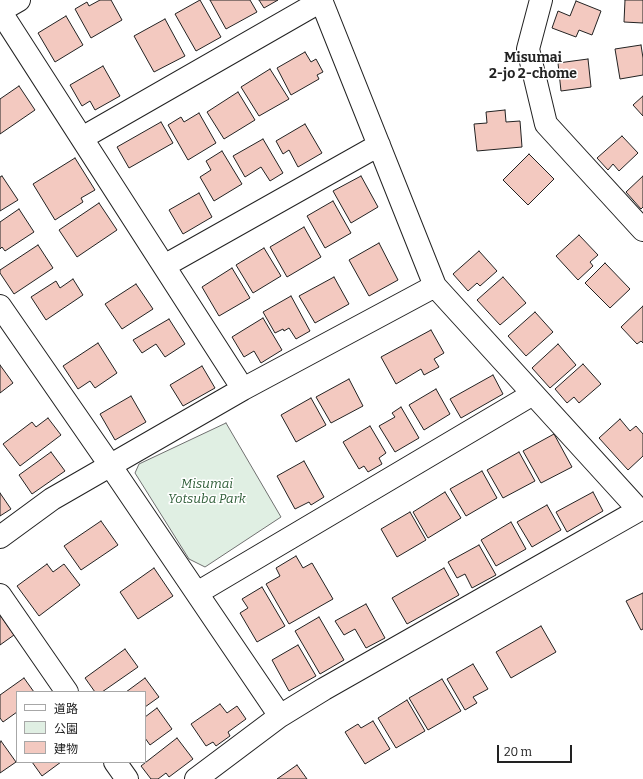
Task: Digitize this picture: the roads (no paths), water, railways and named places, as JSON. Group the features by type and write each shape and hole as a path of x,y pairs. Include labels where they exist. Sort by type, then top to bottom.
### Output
{"street":[{"path":"18,0 0,11 243,389"},
{"path":"541,0 528,49 546,124 643,230"},
{"path":"82,138 321,1 435,286 639,510 331,685 280,716 196,779"},
{"path":"164,266 379,145"},
{"path":"0,537 52,499 110,465 243,389 435,286"},
{"path":"0,306 280,716"},
{"path":"197,593 533,394"},
{"path":"0,594 66,691"},
{"path":"116,763 127,779"}],"district":[{"name":"Misumai 2-jo 2-chome","path":"533,66"}],"park label":[{"name":"Misumai Yotsuba Park","path":"207,492"}]}
